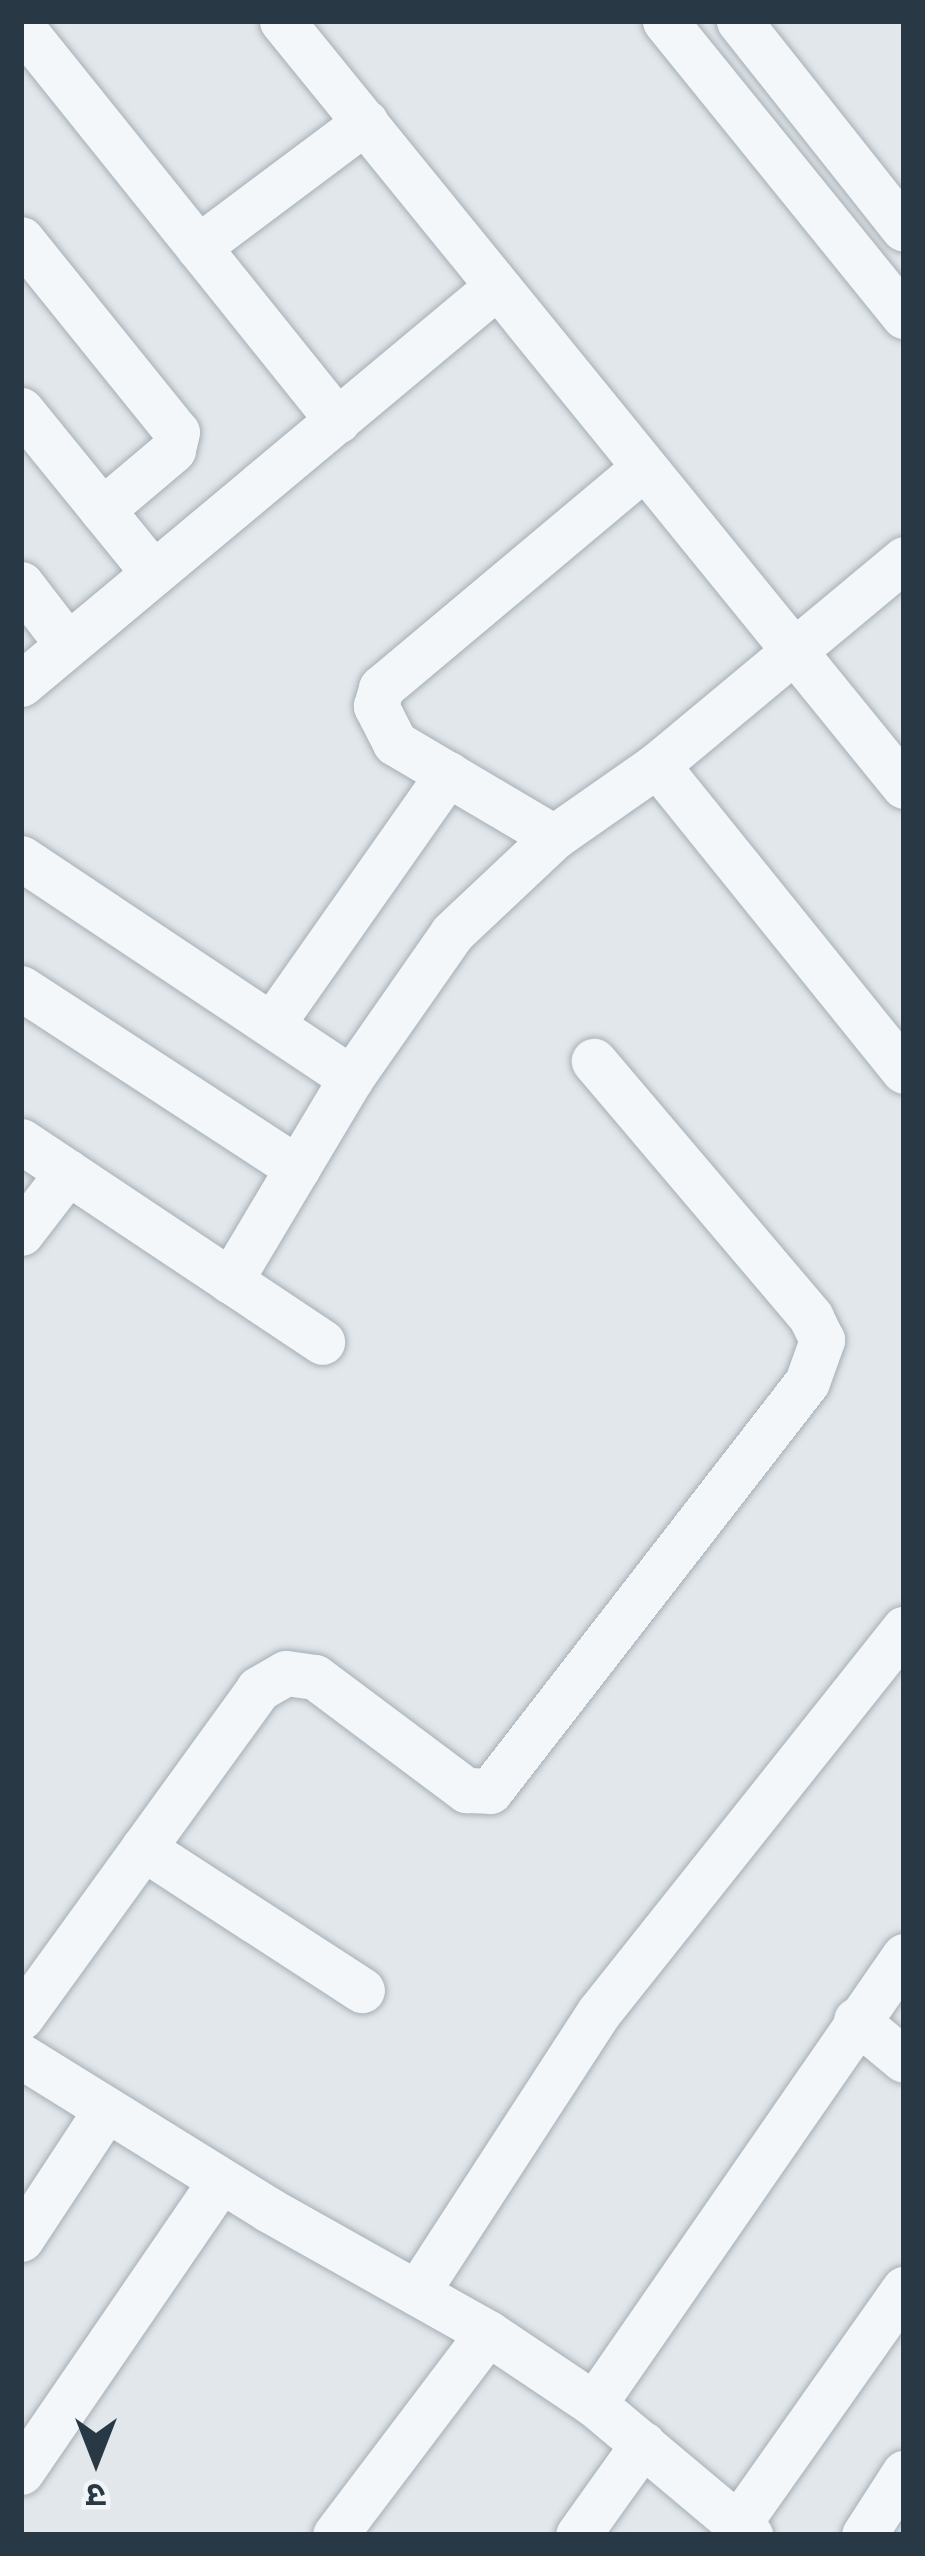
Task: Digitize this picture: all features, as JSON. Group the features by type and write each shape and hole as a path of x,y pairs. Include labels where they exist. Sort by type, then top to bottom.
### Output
{"street":[{"path":"282,21 904,786"},
{"path":"665,21 904,316"},
{"path":"739,21 904,230"},
{"path":"21,26 338,421"},
{"path":"198,247 365,122"},
{"path":"21,239 177,432 173,450 102,510"},
{"path":"21,684 151,570 495,288"},
{"path":"21,410 151,570"},
{"path":"554,837 380,728 381,688 643,467"},
{"path":"230,1281 350,1078 452,933 554,837 657,765 904,559"},
{"path":"21,584 67,644"},
{"path":"657,765 904,1071"},
{"path":"272,1024 448,774"},
{"path":"21,858 350,1078"},
{"path":"21,988 297,1168"},
{"path":"21,2017 258,1689 286,1673 315,1677 466,1790 490,1791 820,1361 822,1340 811,1317 594,1061"},
{"path":"21,1141 322,1342"},
{"path":"21,1233 68,1172"},
{"path":"419,2290 599,2012 904,1628"},
{"path":"142,1848 362,1990"},
{"path":"594,2404 904,1956"},
{"path":"856,2020 904,2060"},
{"path":"21,2056 220,2181 488,2333 594,2404 744,2530 904,2289"},
{"path":"21,2239 105,2111"},
{"path":"21,2472 220,2181"},
{"path":"335,2535 488,2333"},
{"path":"578,2535 643,2444"},
{"path":"863,2535 904,2473"}]}
